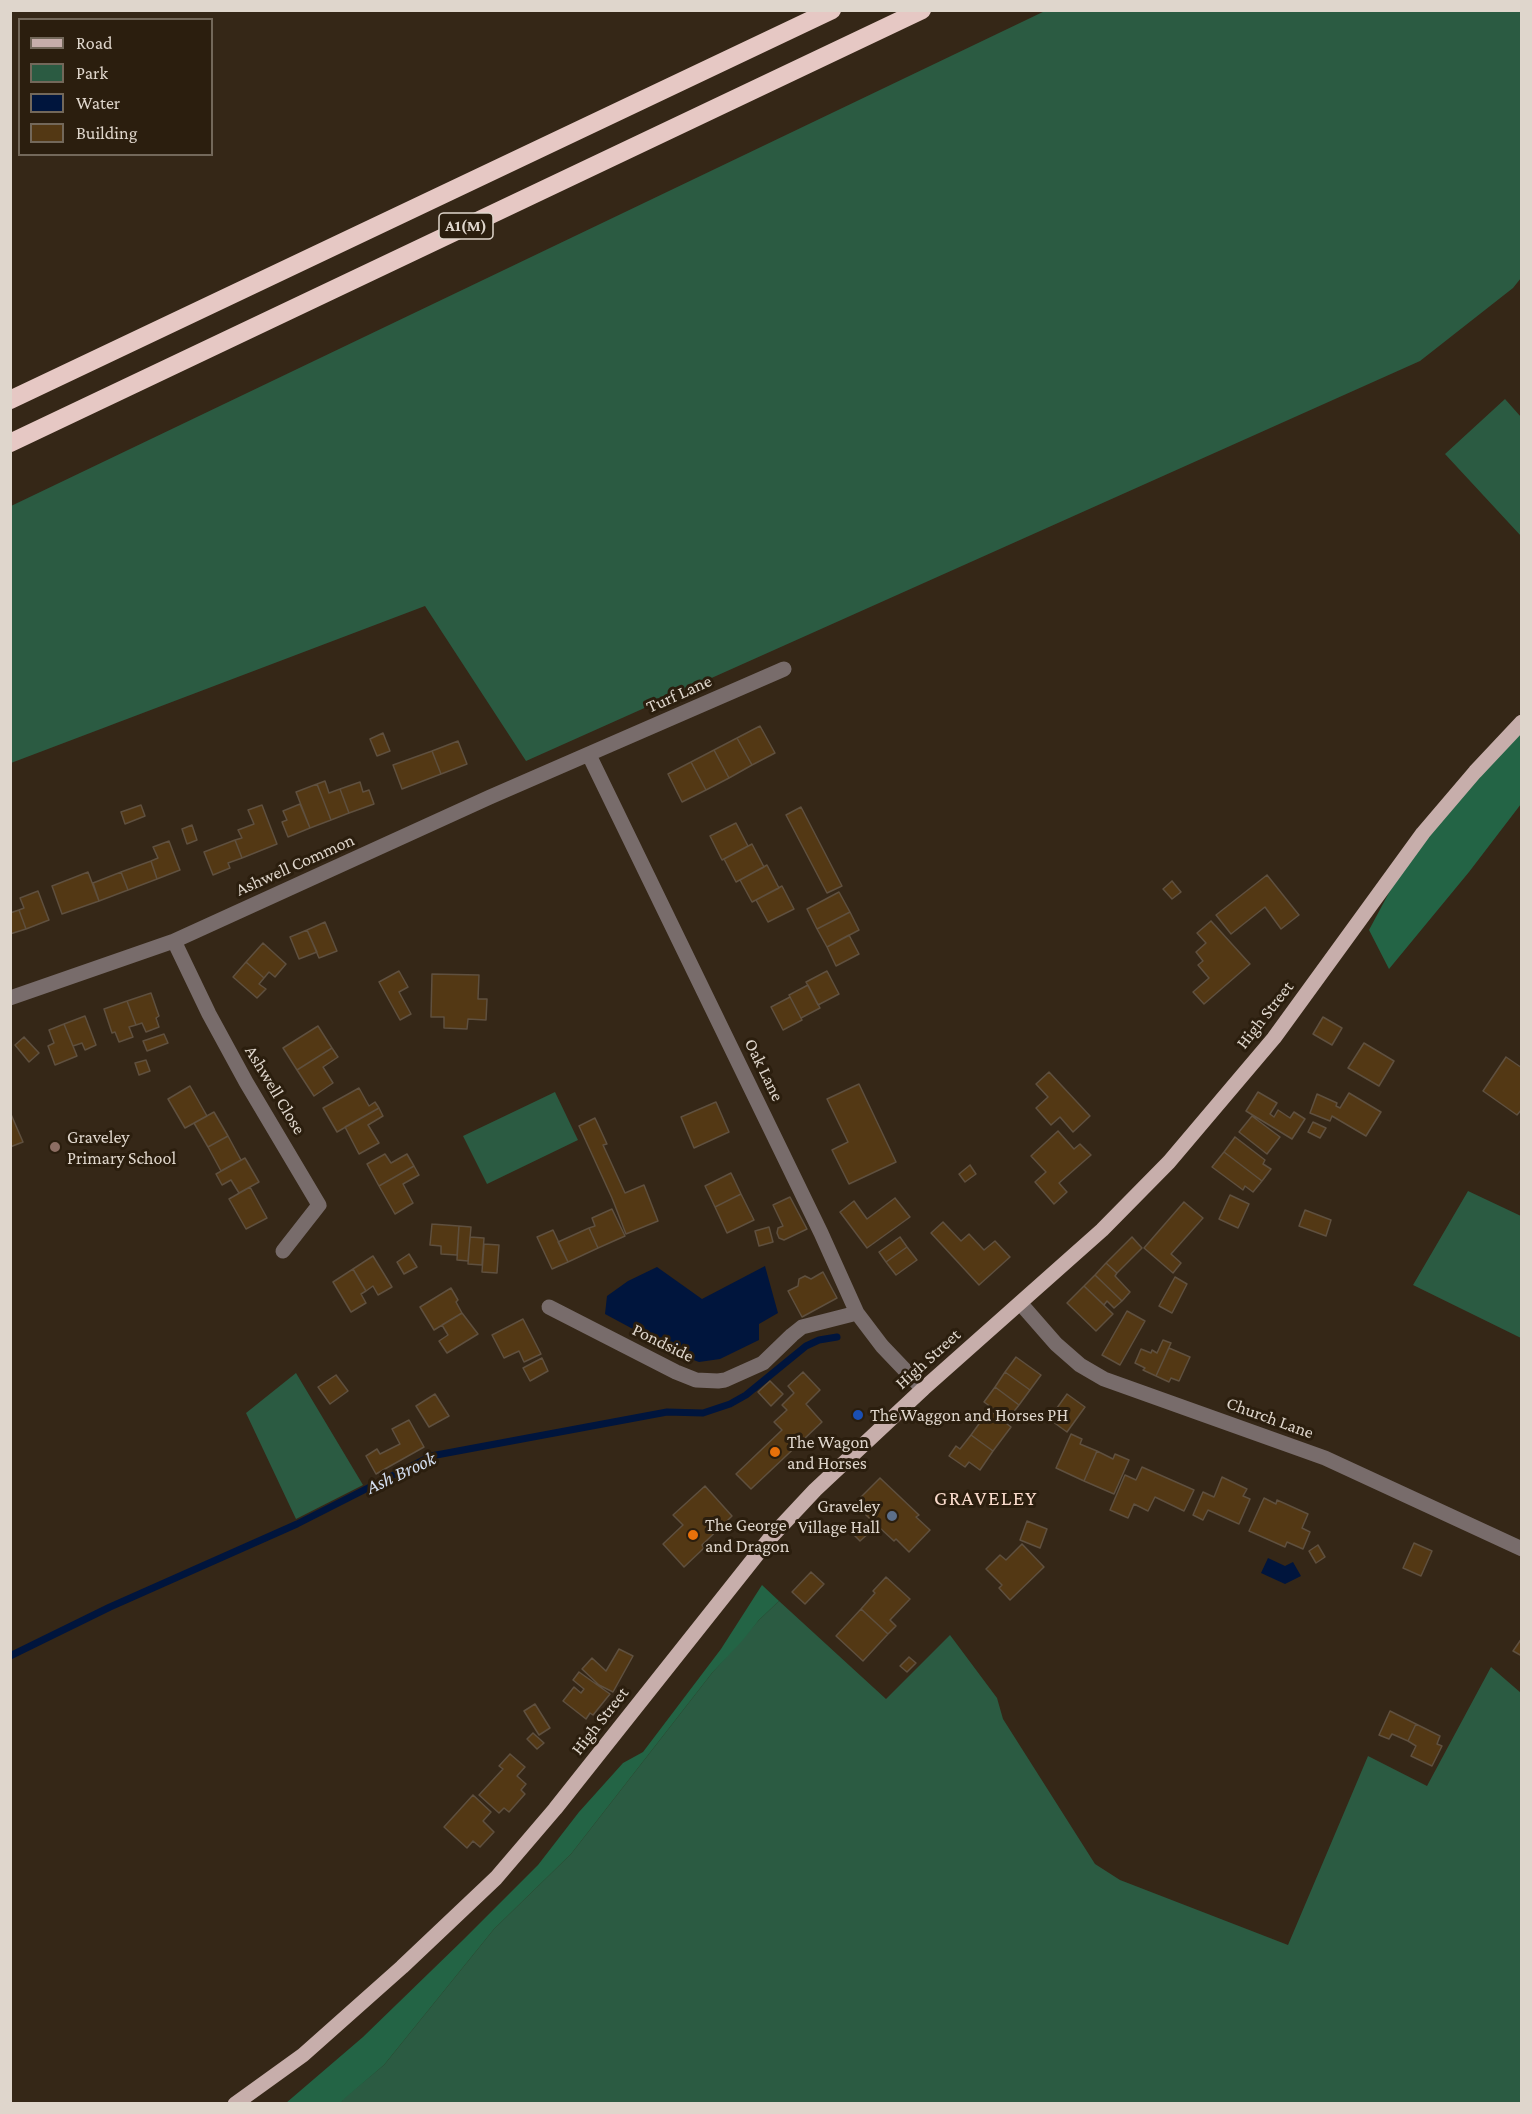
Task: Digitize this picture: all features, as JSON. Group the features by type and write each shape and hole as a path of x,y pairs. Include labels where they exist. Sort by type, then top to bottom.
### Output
{"highway":[{"name":"A1(M)","path":"10,400 832,10"},
{"name":"A1(M)","path":"10,443 922,10"}],"main road":[{"name":"High Street","path":"235,2103 303,2055 402,1967 496,1878 555,1809 771,1537 815,1490 923,1389 1102,1230 1169,1162 1274,1038 1423,833 1521,722"}],"street":[{"name":"Turf Lane","path":"589,754 784,669"},
{"name":"Ashwell Common","path":"10,998 174,941 589,754"},
{"name":"Oak Lane","path":"589,754 816,1222 857,1313 882,1346 923,1389"},
{"name":"Ashwell Close","path":"174,941 209,1014 246,1082 319,1205 283,1251"},
{"name":"Church Lane","path":"1021,1304 1056,1344 1080,1365 1104,1379 1325,1458 1521,1548"},
{"name":"Pondside","path":"549,1307 676,1372 696,1380 718,1381 763,1363 784,1341 802,1328 857,1313"}],"green space":[{"path":"1047,10 1521,11 1521,278 1513,288 1420,361 526,761 425,606 11,763 11,506"},
{"path":"1505,399 1521,417 1521,536 1445,454"},
{"path":"1521,731 1521,804 1469,872 1389,969 1369,930 1399,874 1450,808"},
{"path":"555,1092 578,1140 487,1184 463,1136"},
{"path":"1468,1191 1521,1216 1521,1338 1413,1285"},
{"path":"296,1373 363,1485 296,1519 246,1413"},
{"path":"762,1585 779,1601 712,1673 571,1854 494,1929 384,2065 341,2103 286,2103 363,2037 464,1939 538,1865 579,1812 623,1763 643,1752 721,1649"},
{"path":"779,1601 886,1699 950,1635 997,1698 1003,1719 1095,1864 1120,1880 1288,1945 1368,1756 1427,1786 1491,1667 1521,1693 1521,2103 341,2104 343,2099 384,2065 494,1929 571,1854 712,1673"}],"water":[{"path":"765,1266 778,1313 759,1324 759,1340 720,1359 699,1362 683,1356 605,1314 607,1296 628,1281 657,1267 702,1299"},
{"path":"1268,1558 1285,1566 1293,1562 1301,1576 1285,1584 1261,1573"}],"building":[{"path":"760,726 775,753 752,765 737,738"},
{"path":"383,733 390,751 377,756 370,739"},
{"path":"737,738 752,765 729,778 714,750"},
{"path":"458,741 467,764 441,774 432,751"},
{"path":"714,750 729,778 706,790 691,762"},
{"path":"432,751 441,774 402,789 393,765"},
{"path":"691,762 706,790 682,802 668,774"},
{"path":"325,781 329,793 340,789 349,813 331,820 317,784"},
{"path":"360,782 363,792 369,790 374,804 349,813 340,789"},
{"path":"317,784 331,820 310,828 296,792"},
{"path":"300,804 310,828 288,837 282,822 287,820 283,811"},
{"path":"141,805 145,816 125,824 121,812"},
{"path":"262,805 277,844 242,858 235,840 242,838 238,830 254,824 248,810"},
{"path":"801,807 842,886 827,893 786,815"},
{"path":"736,823 748,846 722,860 710,836"},
{"path":"192,825 197,840 187,844 182,829"},
{"path":"235,840 242,858 228,863 230,868 213,875 204,852"},
{"path":"169,841 180,870 157,879 151,861 158,858 153,847"},
{"path":"752,844 764,867 736,882 724,859"},
{"path":"151,861 157,879 128,890 121,872"},
{"path":"767,865 779,888 752,902 740,880"},
{"path":"88,872 99,901 62,914 52,886"},
{"path":"121,872 128,890 99,901 93,883"},
{"path":"1267,875 1299,915 1281,929 1265,907 1231,934 1216,915"},
{"path":"1172,881 1181,892 1172,899 1163,889"},
{"path":"782,886 794,909 768,922 756,900"},
{"path":"38,891 49,920 26,929 19,910 24,908 20,898"},
{"path":"839,892 850,912 817,929 807,909"},
{"path":"19,910 26,929 10,934 10,913"},
{"path":"850,912 859,930 827,947 817,929"},
{"path":"1211,921 1250,964 1204,1004 1193,992 1209,978 1198,965 1203,961 1196,952 1206,943 1197,933"},
{"path":"325,922 337,951 319,958 307,930"},
{"path":"307,930 317,952 299,959 290,937"},
{"path":"849,935 859,954 836,966 827,947"},
{"path":"263,943 286,964 275,977 269,972 264,978 246,962"},
{"path":"246,962 264,978 259,984 266,989 257,998 233,977"},
{"path":"399,971 408,987 399,992 411,1014 400,1020 379,982"},
{"path":"827,971 839,994 818,1005 806,982"},
{"path":"432,974 479,975 478,999 487,999 486,1020 468,1019 467,1029 444,1028 444,1017 431,1017"},
{"path":"808,985 820,1008 801,1018 789,995"},
{"path":"151,993 159,1016 156,1018 159,1027 146,1032 142,1023 136,1025 127,1001"},
{"path":"790,997 802,1020 783,1030 771,1007"},
{"path":"127,1001 136,1025 129,1027 133,1037 119,1042 115,1032 112,1033 104,1009"},
{"path":"85,1016 96,1045 85,1050 82,1043 73,1046 64,1024"},
{"path":"1323,1017 1342,1028 1332,1045 1313,1034"},
{"path":"64,1024 77,1056 55,1065 48,1046 54,1043 49,1030"},
{"path":"318,1026 332,1048 297,1070 283,1048"},
{"path":"164,1034 168,1043 147,1051 143,1041"},
{"path":"24,1037 39,1053 29,1062 15,1045"},
{"path":"1364,1043 1394,1061 1379,1086 1348,1068"},
{"path":"332,1048 338,1057 323,1067 333,1083 314,1096 297,1070"},
{"path":"1506,1057 1522,1068 1522,1109 1517,1115 1483,1091"},
{"path":"146,1060 150,1071 139,1075 135,1063"},
{"path":"1049,1072 1090,1116 1073,1132 1060,1117 1051,1125 1036,1108 1048,1097 1036,1084"},
{"path":"859,1084 896,1162 849,1184 832,1150 848,1142 827,1099"},
{"path":"190,1086 207,1116 185,1128 168,1099"},
{"path":"359,1088 369,1106 375,1102 379,1108 337,1132 323,1108"},
{"path":"1258,1092 1277,1103 1270,1114 1274,1117 1278,1110 1290,1118 1294,1112 1305,1119 1292,1139 1246,1111"},
{"path":"1349,1093 1381,1112 1366,1136 1332,1116 1330,1121 1310,1113 1317,1094 1337,1103 1336,1106 1340,1108"},
{"path":"716,1102 729,1132 694,1148 681,1117"},
{"path":"379,1108 383,1116 368,1125 379,1143 359,1154 345,1127"},
{"path":"10,1112 23,1142 10,1147"},
{"path":"214,1112 228,1136 208,1147 194,1123"},
{"path":"1252,1116 1280,1137 1267,1154 1239,1132"},
{"path":"595,1118 607,1144 603,1145 625,1193 644,1185 658,1221 626,1234 579,1126"},
{"path":"1313,1122 1326,1128 1320,1138 1308,1132"},
{"path":"1058,1131 1074,1149 1080,1144 1091,1155 1059,1183 1067,1192 1054,1204 1035,1182 1046,1172 1031,1156"},
{"path":"228,1136 241,1160 221,1171 208,1147"},
{"path":"1235,1137 1265,1160 1263,1164 1271,1169 1262,1181 1224,1152"},
{"path":"1224,1152 1262,1181 1253,1192 1245,1186 1243,1190 1212,1167"},
{"path":"385,1154 391,1163 407,1154 414,1166 379,1186 367,1164"},
{"path":"245,1158 259,1182 239,1193 231,1180 222,1185 216,1174"},
{"path":"970,1165 976,1174 965,1182 959,1174"},
{"path":"414,1166 419,1175 403,1184 413,1203 395,1214 379,1186"},
{"path":"731,1173 741,1194 715,1207 705,1186"},
{"path":"250,1187 267,1218 246,1229 229,1199"},
{"path":"741,1194 754,1220 727,1233 715,1207"},
{"path":"1230,1195 1249,1204 1238,1228 1219,1219"},
{"path":"790,1197 807,1229 784,1240 779,1238 777,1233 778,1228 783,1226 773,1205"},
{"path":"895,1198 910,1217 867,1248 840,1212 854,1201 867,1219"},
{"path":"1184,1202 1203,1218 1171,1254 1181,1263 1173,1273 1144,1248"},
{"path":"612,1209 625,1236 598,1248 589,1228 595,1226 592,1218"},
{"path":"1305,1210 1331,1220 1326,1236 1299,1226"},
{"path":"943,1222 961,1241 969,1234 984,1250 995,1241 1010,1257 979,1285 931,1233"},
{"path":"432,1224 459,1226 457,1255 441,1254 441,1246 430,1245"},
{"path":"459,1226 471,1227 468,1261 457,1260"},
{"path":"769,1227 773,1242 759,1246 755,1231"},
{"path":"589,1228 598,1248 568,1262 558,1242"},
{"path":"553,1230 568,1262 552,1269 537,1237"},
{"path":"470,1237 484,1238 482,1265 468,1264"},
{"path":"900,1237 907,1247 886,1262 879,1252"},
{"path":"1132,1237 1142,1248 1117,1273 1106,1263"},
{"path":"484,1244 499,1245 497,1273 482,1272"},
{"path":"907,1247 917,1260 896,1275 886,1262"},
{"path":"409,1254 417,1267 404,1274 397,1262"},
{"path":"373,1256 392,1287 378,1295 373,1286 366,1291 353,1269"},
{"path":"1106,1263 1117,1273 1115,1276 1130,1292 1122,1301 1095,1275"},
{"path":"353,1269 366,1291 361,1294 366,1303 351,1312 333,1282"},
{"path":"823,1272 837,1298 802,1317 788,1291 798,1286 799,1279 805,1276 811,1279"},
{"path":"1095,1275 1122,1301 1114,1308 1107,1301 1104,1305 1084,1286"},
{"path":"1175,1277 1187,1284 1172,1313 1159,1306"},
{"path":"1084,1286 1113,1314 1096,1331 1067,1303"},
{"path":"451,1288 462,1313 434,1330 420,1307"},
{"path":"1127,1311 1145,1321 1120,1365 1102,1355"},
{"path":"462,1313 478,1334 447,1353 439,1341 448,1335 442,1325"},
{"path":"523,1319 541,1354 524,1362 519,1351 504,1358 492,1335"},
{"path":"1163,1340 1171,1343 1156,1376 1135,1363 1141,1349 1157,1353"},
{"path":"1169,1348 1190,1357 1179,1381 1171,1378 1169,1382 1156,1376"},
{"path":"1016,1357 1041,1375 1030,1390 1005,1372"},
{"path":"542,1358 548,1371 530,1381 523,1368"},
{"name":"The Wagon and Horses","path":"803,1372 820,1390 806,1404 822,1422 751,1489 736,1474 782,1430 774,1422 787,1410 782,1405 794,1393 788,1386"},
{"path":"1005,1372 1030,1390 1019,1405 995,1387"},
{"path":"336,1375 348,1391 330,1404 318,1387"},
{"path":"770,1381 783,1394 771,1406 758,1392"},
{"path":"995,1387 1019,1405 1008,1419 984,1402"},
{"path":"435,1394 449,1416 429,1427 416,1406"},
{"path":"1067,1394 1085,1407 1067,1432 1049,1419"},
{"path":"989,1410 1011,1427 993,1451 971,1435"},
{"path":"409,1420 424,1447 376,1474 366,1456 377,1449 380,1454 400,1444 392,1429"},
{"path":"1071,1434 1082,1439 1080,1444 1097,1451 1084,1481 1056,1468"},
{"path":"971,1435 993,1451 980,1470 969,1462 965,1467 949,1456 956,1446 960,1449"},
{"path":"1097,1451 1113,1459 1115,1454 1129,1460 1114,1494 1084,1481"},
{"path":"1142,1467 1194,1490 1184,1511 1155,1497 1148,1511 1134,1504 1128,1518 1110,1510 1125,1475 1136,1480"},
{"path":"1222,1477 1247,1489 1243,1496 1250,1499 1239,1524 1208,1510 1203,1520 1193,1515 1203,1492 1214,1497"},
{"name":"Graveley Village Hall","path":"880,1478 919,1515 916,1517 930,1530 909,1552 854,1504"},
{"name":"The George and Dragon","path":"705,1486 732,1516 702,1545 704,1548 684,1567 663,1544 683,1525 673,1515"},
{"path":"1264,1498 1276,1504 1277,1500 1308,1514 1302,1528 1310,1532 1303,1549 1287,1542 1285,1547 1249,1531"},
{"path":"861,1520 871,1531 860,1541 850,1531"},
{"path":"1027,1521 1047,1529 1040,1548 1020,1540"},
{"path":"1414,1543 1432,1551 1421,1576 1403,1568"},
{"path":"1022,1544 1044,1567 1010,1600 999,1588 1002,1585 986,1569 1000,1555 1006,1560"},
{"path":"1318,1545 1325,1557 1316,1563 1309,1551"},
{"path":"811,1572 824,1584 805,1604 792,1592"},
{"path":"886,1577 910,1599 890,1620 896,1626 888,1634 861,1609"},
{"path":"861,1609 888,1634 863,1661 836,1636"},
{"path":"1522,1638 1522,1656 1513,1651"},
{"path":"619,1649 633,1656 613,1692 599,1685 582,1669 592,1658 606,1671"},
{"path":"909,1657 916,1663 907,1672 900,1666"},
{"path":"579,1672 610,1694 593,1715 590,1713 586,1719 563,1701 574,1687 581,1693 584,1689 573,1680"},
{"path":"535,1704 550,1728 539,1735 524,1711"},
{"path":"1390,1711 1416,1724 1408,1741 1392,1734 1389,1739 1379,1735"},
{"path":"1416,1724 1440,1736 1437,1744 1442,1746 1432,1766 1411,1756 1416,1746 1408,1741"},
{"path":"533,1733 544,1743 537,1749 527,1739"},
{"path":"510,1754 525,1767 517,1776 526,1784 521,1790 525,1794 509,1812 504,1808 499,1813 479,1795 503,1769 499,1766"},
{"path":"473,1795 491,1812 483,1821 494,1832 480,1847 473,1841 467,1848 444,1827"}],"waterway":[{"name":"Ash Brook","path":"10,1656 110,1607 297,1524 431,1456 667,1412 703,1413 730,1404 746,1395 806,1346 819,1340 837,1337"}],"place":[{"name":"Graveley Primary School","path":"55,1147"},
{"name":"The Waggon and Horses PH","path":"858,1415"},
{"name":"The Wagon and Horses","path":"775,1452"},
{"name":"Graveley Village Hall","path":"892,1516"},
{"name":"The George and Dragon","path":"693,1535"}],"district":[{"name":"GRAVELEY","path":"986,1499"}]}
